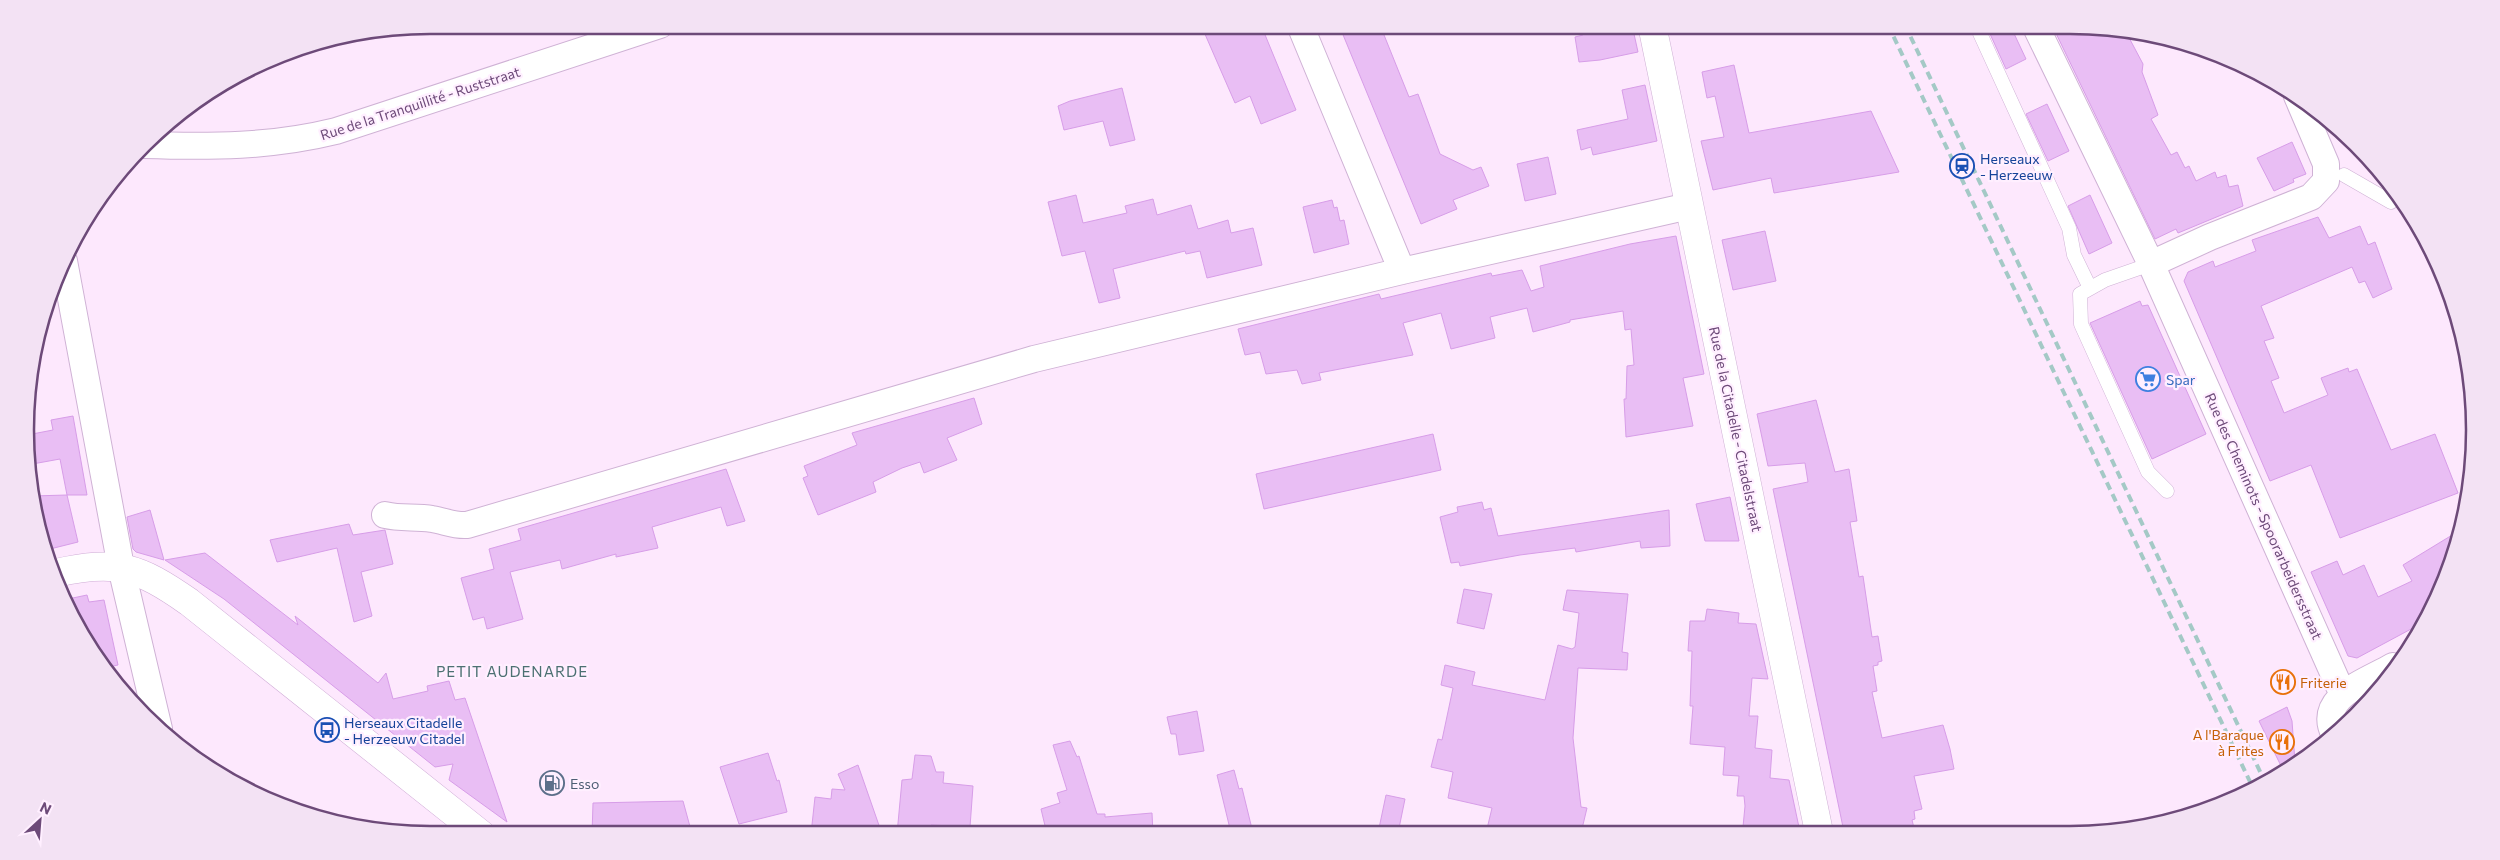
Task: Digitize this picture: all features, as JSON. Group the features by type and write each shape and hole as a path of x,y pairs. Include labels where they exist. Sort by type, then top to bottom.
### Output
{"street":[{"name":"Rue de la Tranquillité - Ruststraat","path":"155,145 240,146 274,143 328,133 410,109 633,34"},
{"path":"1304,34 1402,271"},
{"name":"Rue de la Citadelle - Citadelstraat","path":"1654,34 1818,826"},
{"name":"Rue des Cheminots - Spoorarbeidersstraat","path":"2039,34 2151,264 2343,695"},
{"path":"2151,264 2210,237 2311,197 2326,181 2326,164 2302,110"},
{"path":"384,515 398,518 433,519 455,526 467,525 1034,359 1402,271 1689,206"},
{"path":"66,273 121,567 156,716"},
{"path":"60,572 93,566 121,567 152,578 189,602 471,826"},
{"path":"2332,727 2329,717 2332,705 2343,695 2384,671"}],"lane":[{"path":"1980,34 2069,228 2074,255 2090,288"},
{"path":"2344,175 2391,202 2392,201"},
{"path":"2151,264 2105,280 2080,294 2081,324 2148,472 2167,491"}],"building":[{"path":"1205,34 1265,34 1296,110 1261,124 1250,96 1235,103"},
{"path":"1343,34 1384,34 1409,97 1418,94 1440,154 1473,170 1481,167 1489,186 1453,200 1457,209 1421,224"},
{"path":"1634,34 1638,52 1600,60 1579,62 1575,37 1583,35"},
{"path":"1990,34 2014,34 2026,59 2006,69"},
{"path":"2056,34 2129,38 2143,64 2142,72 2158,115 2151,119 2171,155 2177,152 2185,168 2189,166 2196,181 2215,172 2217,178 2226,175 2229,187 2238,185 2243,206 2178,233 2176,229 2155,239"},
{"path":"1734,65 1749,133 1871,111 1899,172 1774,193 1771,178 1713,190 1701,141 1724,137 1715,96 1707,98 1702,72"},
{"path":"1645,85 1657,141 1593,155 1591,147 1581,150 1577,130 1628,119 1622,90"},
{"path":"1122,88 1135,140 1110,146 1103,121 1064,130 1058,106 1070,101"},
{"path":"2047,104 2069,151 2048,161 2026,114"},
{"path":"2292,142 2306,174 2293,179 2294,182 2274,191 2257,158"},
{"path":"1548,157 1556,194 1525,201 1517,164"},
{"path":"1076,195 1083,223 1127,213 1125,206 1153,199 1157,215 1191,205 1198,229 1228,220 1231,233 1253,228 1262,265 1207,278 1200,251 1186,254 1185,251 1113,269 1120,298 1099,303 1085,251 1062,256 1048,202"},
{"path":"2090,195 2112,243 2089,254 2068,206"},
{"path":"1332,200 1334,208 1337,207 1340,221 1344,220 1349,244 1314,253 1303,207"},
{"path":"2318,217 2329,238 2360,226 2368,245 2375,242 2392,289 2373,298 2365,281 2359,283 2352,267 2261,306 2274,338 2264,341 2279,378 2271,381 2284,413 2328,395 2321,378 2348,368 2349,372 2357,369 2391,450 2435,434 2458,493 2340,538 2311,465 2270,481 2184,281 2188,272 2213,261 2215,267 2256,251 2252,240"},
{"path":"1765,231 1776,281 1733,290 1722,240"},
{"path":"1676,236 1704,374 1683,378 1693,426 1626,437 1624,399 1626,399 1627,366 1634,365 1631,329 1625,330 1623,311 1570,320 1570,322 1533,332 1527,308 1490,317 1495,338 1451,349 1441,313 1403,323 1413,355 1319,373 1321,380 1302,384 1297,370 1266,374 1260,352 1245,355 1238,329 1379,294 1381,299 1491,273 1492,276 1522,270 1531,291 1544,287 1540,266 1630,244"},
{"name":"Spar","path":"2140,301 2142,306 2148,305 2206,434 2152,459 2090,323"},
{"path":"974,398 982,424 947,438 957,460 924,473 920,462 902,468 873,482 876,492 818,515 803,478 808,476 804,466 857,445 852,433"},
{"path":"1816,400 1835,472 1849,469 1857,521 1850,522 1859,577 1863,576 1872,637 1878,636 1882,661 1878,662 1878,665 1873,666 1877,691 1872,692 1882,738 1943,725 1954,769 1914,776 1922,809 1914,811 1915,819 1912,820 1914,826 1843,826 1773,489 1808,482 1805,463 1768,466 1757,414"},
{"path":"73,416 87,495 67,495 60,459 36,463 34,434 53,430 51,420"},
{"path":"1433,434 1441,470 1264,509 1256,474"},
{"path":"726,469 745,521 727,526 721,507 652,527 658,548 616,557 616,554 562,569 560,560 510,572 523,619 487,629 484,617 473,620 461,578 494,569 489,549 521,540 518,529"},
{"path":"67,495 78,542 52,548 39,496"},
{"path":"1730,497 1739,541 1705,541 1696,504"},
{"path":"1482,502 1484,510 1491,508 1498,536 1669,510 1670,546 1641,548 1640,541 1576,552 1575,548 1520,555 1460,566 1459,562 1451,563 1440,517 1458,512 1457,507"},
{"path":"150,510 164,560 136,552 133,549 127,517"},
{"path":"349,524 353,535 385,530 393,564 361,572 372,616 354,622 337,548 277,562 270,540"},
{"path":"2452,535 2436,582 2413,628 2357,658 2348,656 2311,572 2337,561 2343,575 2364,565 2378,597 2412,581 2403,565"},
{"path":"205,553 298,625 295,616 378,683 386,673 393,699 428,691 427,686 449,681 455,700 465,698 507,822 449,780 453,764 435,767 224,599 165,560"},
{"path":"1464,589 1492,594 1484,629 1457,623"},
{"path":"1567,590 1628,594 1622,652 1628,653 1627,670 1578,668 1573,738 1581,807 1587,808 1583,826 1488,826 1492,808 1448,798 1453,772 1431,767 1438,739 1442,740 1453,688 1441,685 1445,665 1475,672 1472,685 1545,700 1558,645 1572,649 1575,647 1579,613 1563,610"},
{"path":"87,595 89,602 104,600 118,665 113,666 101,650 72,598"},
{"path":"1707,609 1739,613 1738,623 1756,624 1768,679 1752,678 1749,716 1758,716 1755,748 1772,750 1770,778 1789,780 1799,826 1743,826 1744,796 1737,796 1739,776 1723,775 1725,747 1690,744 1693,706 1690,706 1692,651 1688,651 1690,621 1705,621"},
{"name":"A l'Baraque à Frites","path":"2287,707 2292,721 2295,756 2281,765 2259,721"},
{"path":"1197,711 1204,751 1179,755 1176,734 1171,734 1167,717"},
{"path":"1070,741 1077,757 1079,756 1097,814 1105,814 1105,817 1152,813 1153,826 1045,826 1041,809 1060,803 1057,793 1067,790 1053,745"},
{"path":"768,753 777,781 779,780 787,812 739,824 720,767"},
{"path":"915,755 931,756 936,772 944,772 943,783 973,786 970,826 898,826 902,780 912,779"},
{"path":"858,765 879,826 812,826 815,797 831,799 832,789 845,790 838,774"},
{"path":"1234,770 1239,789 1242,788 1251,826 1229,826 1217,775"},
{"path":"1386,795 1405,799 1399,826 1379,826"},
{"path":"683,801 690,826 592,826 593,803"}],"railway":[{"path":"1892,34 2250,782"},
{"path":"1909,34 2262,776"}],"place":[{"name":"Herseaux - Herzeeuw","path":"1962,166"},
{"name":"Spar","path":"2148,379"},
{"name":"Friterie","path":"2283,682"},
{"name":"Herseaux Citadelle - Herzeeuw Citadel","path":"327,730"},
{"name":"A l'Baraque à Frites","path":"2282,742"},
{"name":"Esso","path":"552,783"}],"district":[{"name":"PETIT AUDENARDE","path":"512,671"}]}
